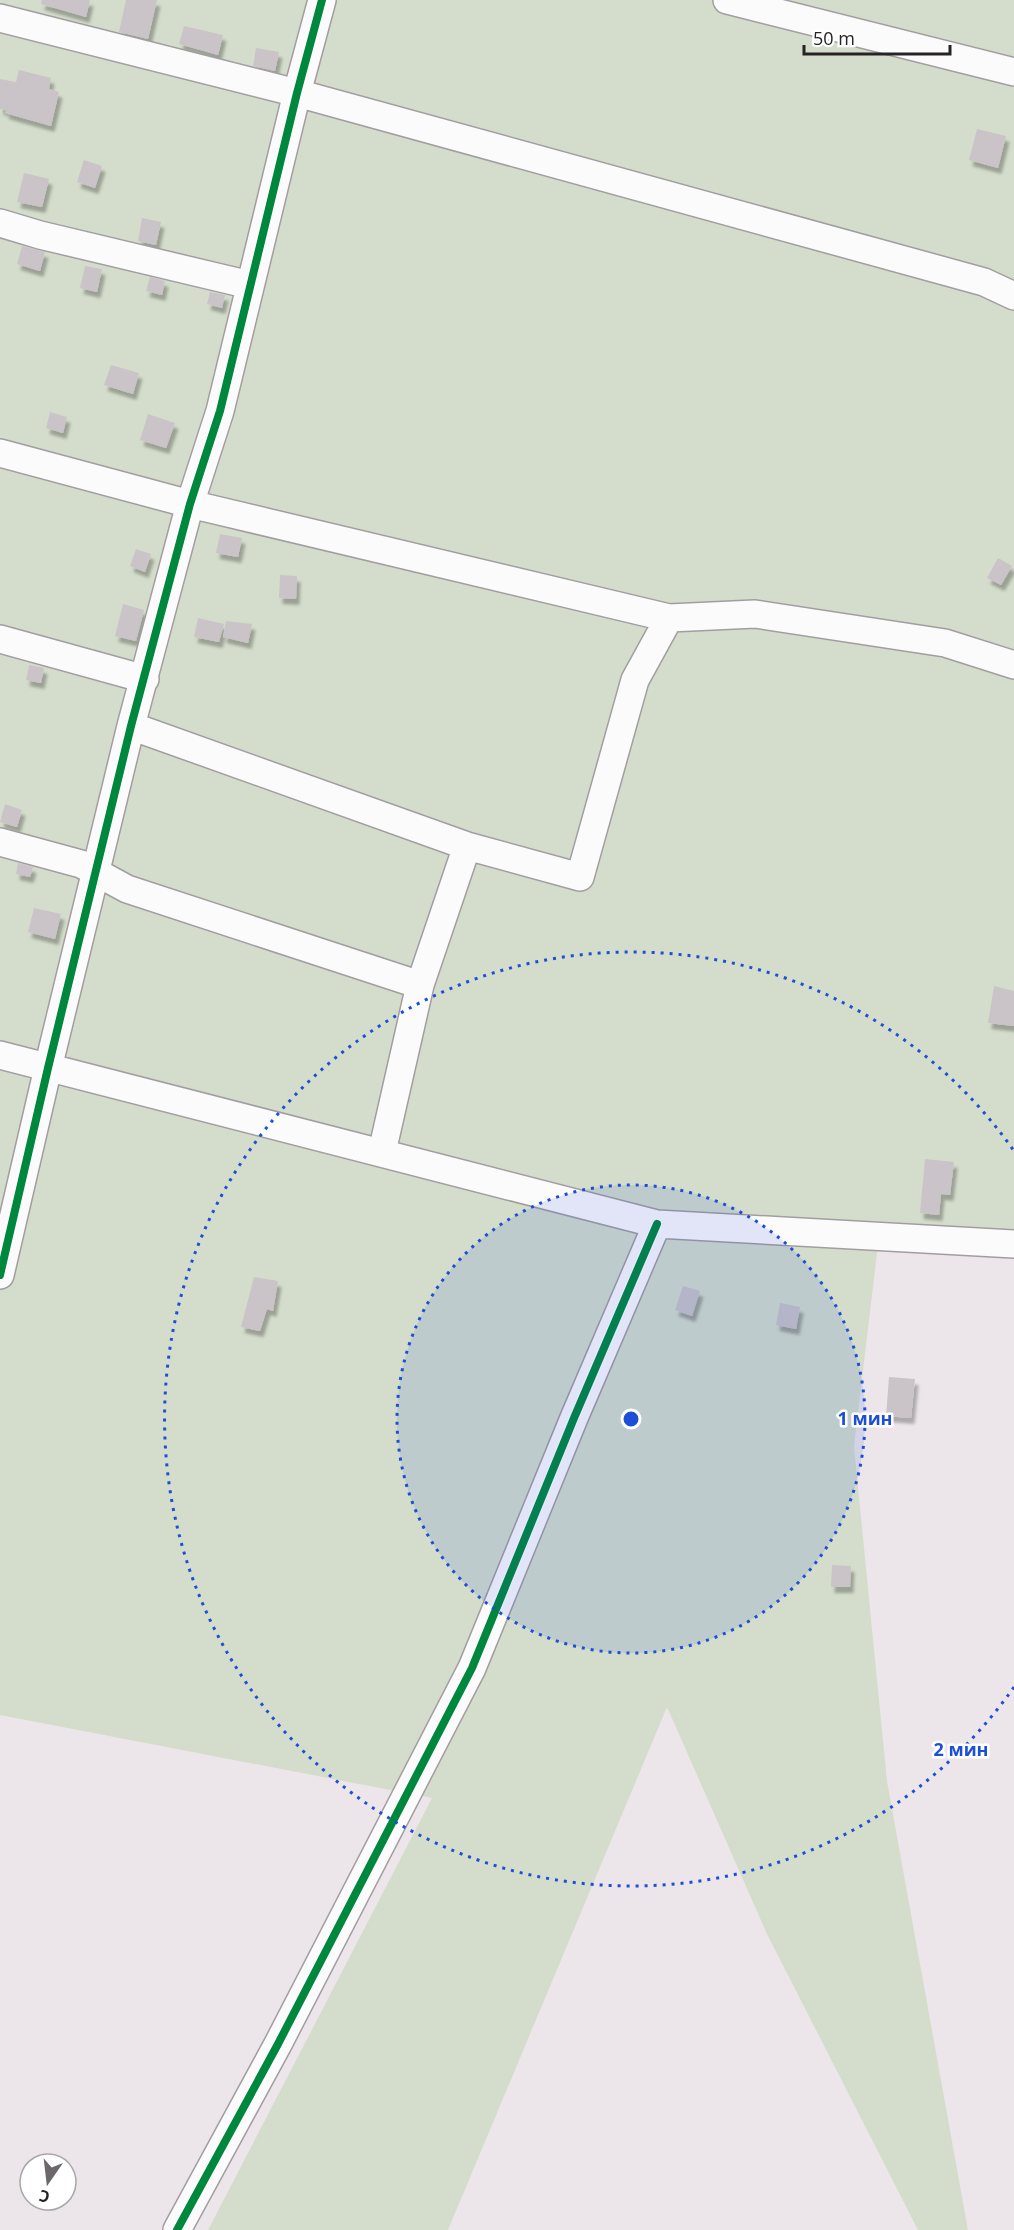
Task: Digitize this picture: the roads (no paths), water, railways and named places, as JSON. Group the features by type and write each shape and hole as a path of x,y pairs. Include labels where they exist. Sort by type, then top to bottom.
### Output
{"street":[{"path":"0,1275 131,726 190,504 220,411 297,93 322,0"},
{"path":"728,0 1014,72"},
{"path":"0,18 297,93 984,282 1014,296"},
{"path":"0,223 40,235 250,285"},
{"path":"0,453 190,504 669,618 755,614 945,643 1014,665"},
{"path":"131,726 467,846 580,877 634,680 669,618"},
{"path":"0,639 145,679"},
{"path":"0,842 81,864 127,889 420,986"},
{"path":"382,1152 420,986 467,846"},
{"path":"0,1055 657,1224 1014,1244"},
{"path":"177,2230 278,2044 472,1668 574,1418 657,1224"}]}
